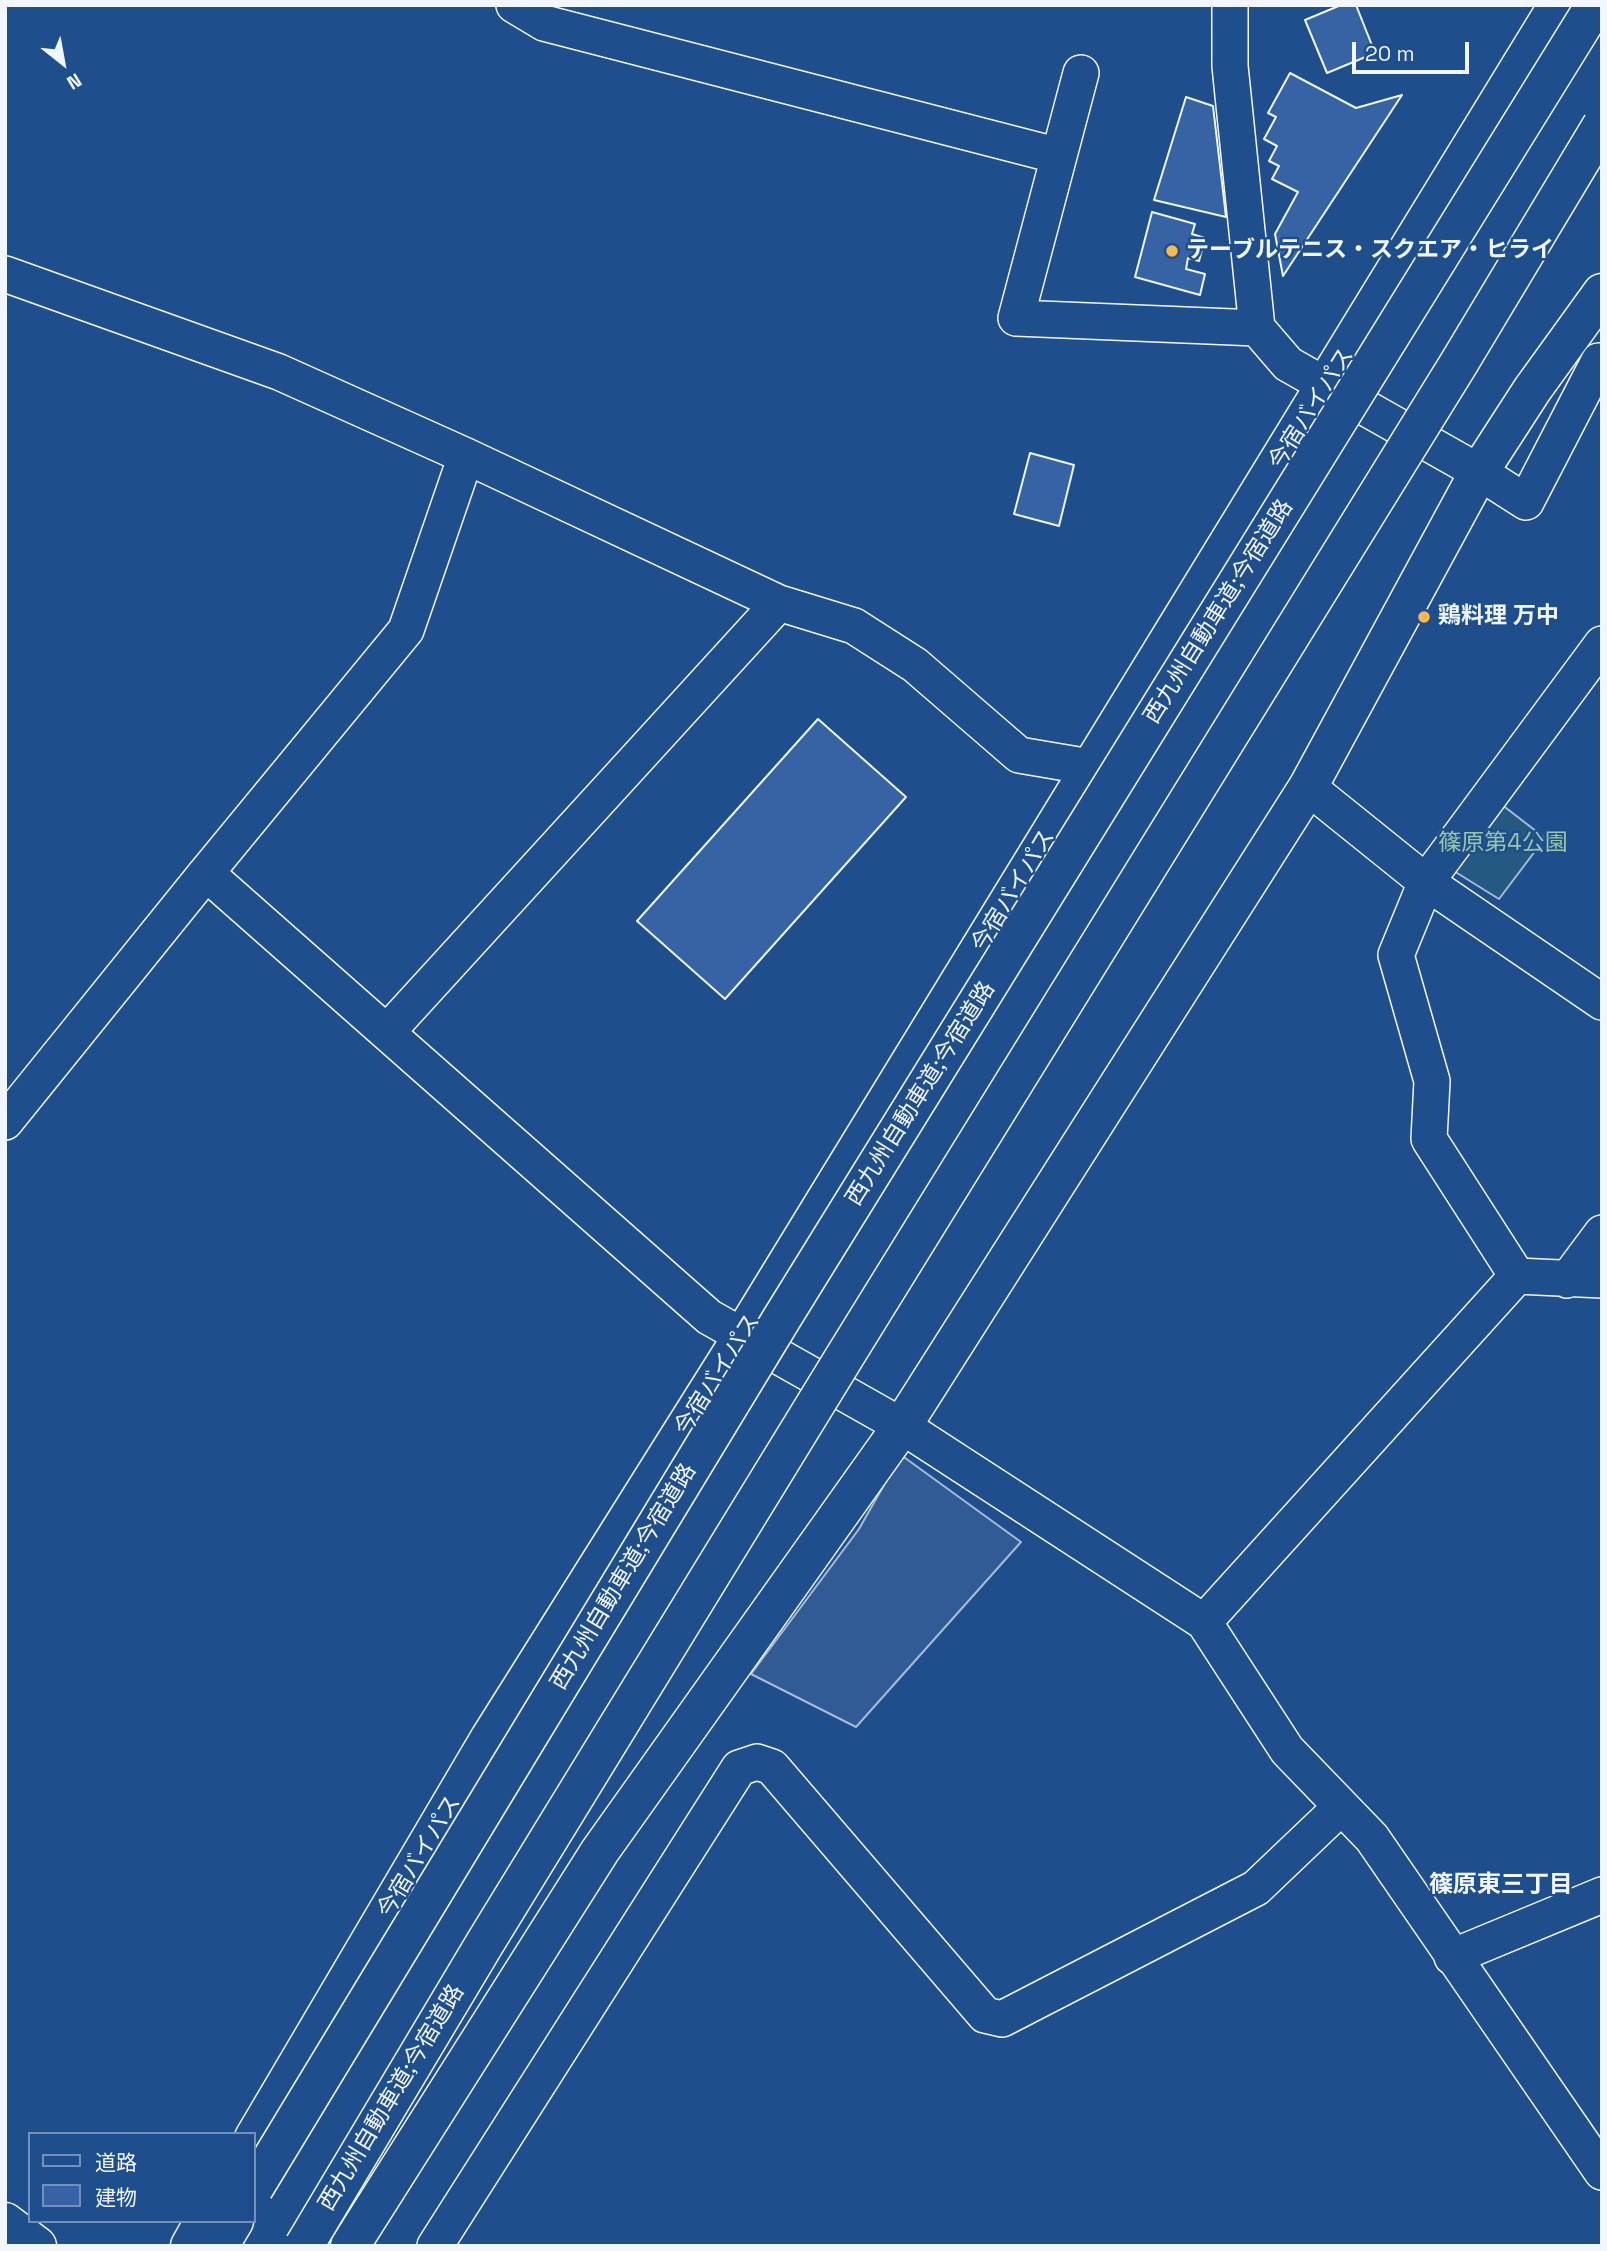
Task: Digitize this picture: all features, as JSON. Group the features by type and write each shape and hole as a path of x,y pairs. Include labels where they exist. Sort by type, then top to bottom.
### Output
{"main road":[{"name":"今宿バイパス","path":"256,2135 490,1738 742,1337 1558,5"},
{"name":"西九州自動車道;今宿道路","path":"256,2185 782,1318 1595,5"},
{"name":"西九州自動車道;今宿道路","path":"304,2246 485,1943 1451,375 1602,125"},
{"path":"350,2246 600,1851 902,1426 1308,787 1479,472 1532,390 1602,293"},
{"path":"5,2222 37,2246"},
{"path":"190,2246 203,2223"},
{"path":"219,2246 233,2223"}],"street":[{"path":"514,5 544,23 1059,156"},
{"path":"1225,9 1257,328 1288,365 1479,472 1526,502 1599,360 1602,361"},
{"path":"1081,73 1016,318 1257,328"},
{"path":"5,274 278,372 466,456 779,603 853,626 915,665 1019,755 1090,766"},
{"path":"5,1122 406,630 466,456"},
{"path":"387,1032 779,603"},
{"path":"1517,1276 1429,1139 1432,1081 1396,955 1426,882 1602,644"},
{"path":"1308,787 1426,882 1602,1002"},
{"path":"206,873 709,1317 902,1426 1204,1622 1287,1750 1372,1838 1602,2172"},
{"path":"1567,1280 1602,1233"},
{"path":"1517,1276 1602,1280"},
{"path":"1204,1622 1517,1276"},
{"path":"435,2246 739,1768 757,1762 772,1768 985,2015 1002,2019 1256,1888 1341,1807"},
{"path":"1452,1957 1602,1895"}],"green space":[{"name":"篠原第4公園","path":"1497,801 1545,838 1499,899 1449,868"}],"shaded area":[{"path":"901,1455 1021,1542 856,1727 751,1674 859,1529"}],"building":[{"path":"1341,5 1356,5 1375,53 1327,73 1305,20"},
{"path":"1290,73 1356,108 1402,95 1283,276 1275,234 1298,192 1272,179 1279,166 1269,161 1277,146 1264,139 1276,117 1268,113"},
{"path":"1186,97 1213,106 1226,217 1154,200"},
{"path":"1152,212 1195,224 1192,234 1205,238 1199,261 1188,258 1186,269 1205,274 1200,295 1135,277"},
{"path":"1030,453 1074,465 1059,526 1014,514"},
{"path":"818,719 906,797 725,999 637,921"}],"place":[{"name":"テーブルテニス・スクエア・ヒライ","path":"1172,251"},
{"name":"鶏料理 万中","path":"1424,617"}],"district":[{"name":"篠原東三丁目","path":"1501,1885"}]}
